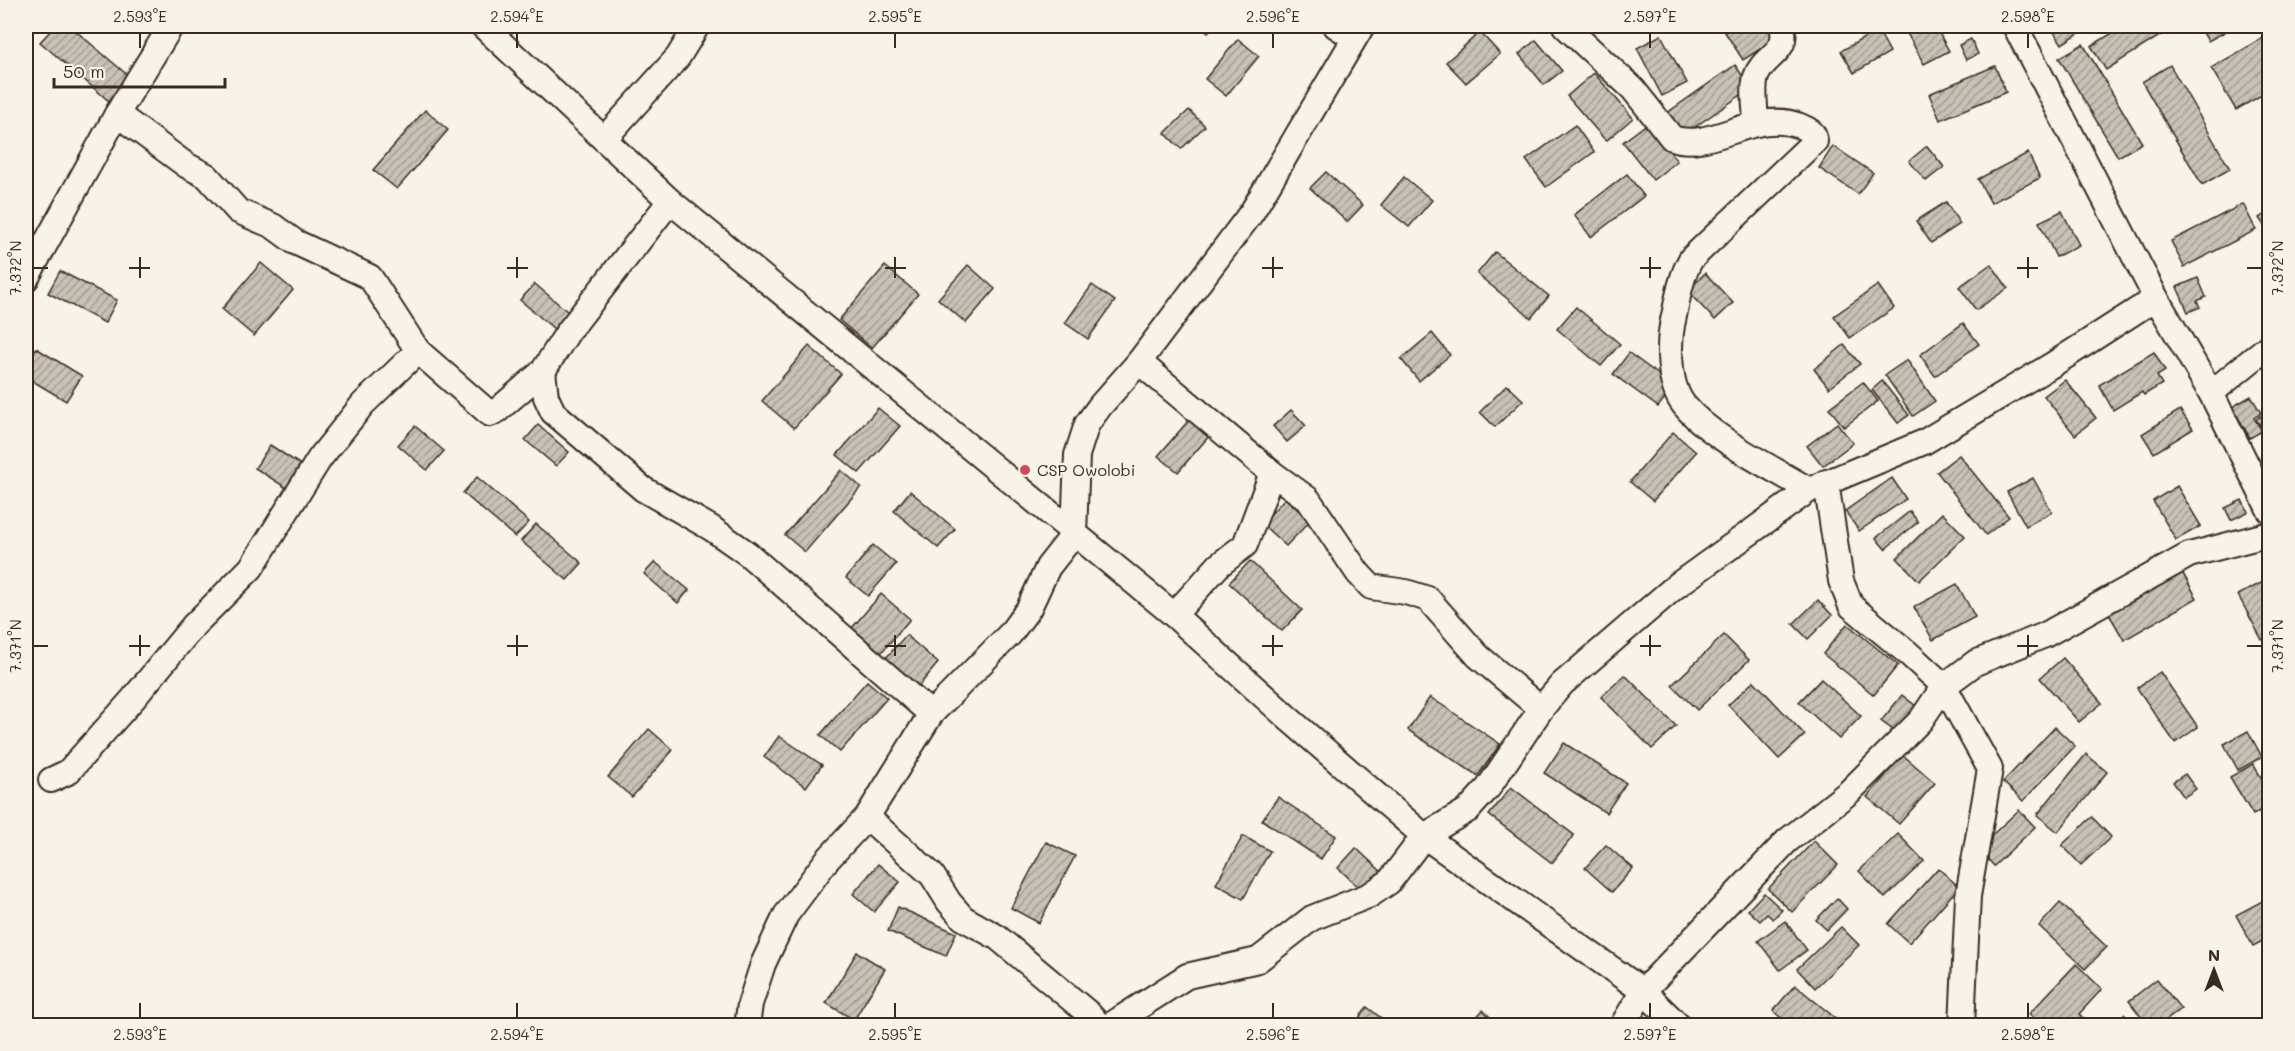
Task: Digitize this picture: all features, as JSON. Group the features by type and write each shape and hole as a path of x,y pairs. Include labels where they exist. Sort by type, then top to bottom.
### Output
{"street":[{"path":"27,273 117,114 171,26"},
{"path":"483,26 670,201 1174,615 1288,719 1424,836 1643,991 1679,1026"},
{"path":"605,138 678,57 697,26"},
{"path":"1565,26 1633,89 1672,138 1682,141 1696,140 1774,120 1792,123 1811,131 1814,135 1815,141 1691,259 1684,272 1669,337 1673,378 1684,405 1715,433 1817,486 1841,581 1851,606 1944,686 1990,769 1968,896 1962,1026"},
{"path":"1756,124 1756,75 1782,45 1785,35 1782,26"},
{"path":"2015,26 2156,298 2211,393 2270,511"},
{"path":"747,1026 750,1004 763,964 786,915 827,860 867,817 931,714 1010,634 1029,608 1048,567 1074,534 1077,455 1087,424 1139,362 1252,212 1350,29"},
{"path":"117,114 186,165 207,176 238,211 273,226 295,242 370,277 418,351 490,414 498,410 543,371 568,332 670,201"},
{"path":"1109,1026 1187,976 1258,960 1312,918 1370,895 1389,882 1424,836 1468,810 1488,788 1541,709 1562,684 1676,586 1817,486 1924,442 2052,365 2156,298"},
{"path":"2211,393 2270,345"},
{"path":"51,780 68,772 133,699 194,625 251,568 320,458 363,404 418,351"},
{"path":"1139,362 1272,473 1308,499 1358,573 1371,587 1406,592 1428,599 1478,656 1541,709"},
{"path":"543,371 546,397 553,412 643,489 711,528 748,554 931,714"},
{"path":"1174,615 1219,565 1245,545 1272,473"},
{"path":"1622,1026 1643,991 1787,841 1849,792 1922,720 1944,686 1976,663 2045,635 2189,555 2270,534"},
{"path":"867,817 932,875 949,902 963,918 997,937 1088,1012 1100,1026"}],"building":[{"path":"55,26 70,26 131,78 110,102 40,42"},
{"path":"1201,26 1214,26 1208,32"},
{"path":"1721,26 1767,26 1776,39 1743,60"},
{"path":"1903,26 1935,26 1949,51 1924,64"},
{"path":"2050,26 2090,26 2062,44"},
{"path":"2124,26 2155,26 2161,35 2106,70 2091,46"},
{"path":"2199,26 2231,26 2232,28 2208,41"},
{"path":"1878,30 1890,52 1854,73 1841,51"},
{"path":"1480,32 1500,54 1466,83 1446,62"},
{"path":"2270,34 2270,90 2236,110 2211,68"},
{"path":"1661,35 1687,83 1662,96 1637,48"},
{"path":"1238,39 1259,56 1226,96 1205,79"},
{"path":"1971,39 1978,54 1966,60 1959,45"},
{"path":"1536,40 1562,71 1544,85 1519,54"},
{"path":"2083,44 2142,143 2118,157 2059,58"},
{"path":"1735,65 1751,88 1683,135 1667,113"},
{"path":"2170,65 2230,169 2202,185 2142,82"},
{"path":"1995,66 2006,92 1940,120 1929,94"},
{"path":"1594,73 1633,118 1606,141 1567,96"},
{"path":"425,110 448,130 397,189 373,170"},
{"path":"1189,110 1205,126 1181,149 1165,133"},
{"path":"1648,123 1677,161 1653,180 1623,142"},
{"path":"1575,125 1594,152 1546,187 1526,160"},
{"path":"1833,146 1873,173 1858,194 1819,168"},
{"path":"1927,146 1944,167 1926,181 1909,161"},
{"path":"2028,153 2040,178 1991,203 1978,179"},
{"path":"1326,172 1363,205 1347,222 1310,188"},
{"path":"1627,174 1644,196 1591,237 1574,215"},
{"path":"1404,177 1432,200 1409,227 1381,205"},
{"path":"1946,202 1960,224 1931,243 1916,221"},
{"path":"2243,204 2256,230 2184,267 2171,241"},
{"path":"2062,211 2079,245 2056,257 2039,222"},
{"path":"2270,211 2270,235 2259,218"},
{"path":"1495,252 1549,296 1531,318 1477,274"},
{"path":"261,263 293,290 254,336 222,309"},
{"path":"1991,264 2008,288 1976,310 1959,287"},
{"path":"968,265 995,289 966,323 938,299"},
{"path":"885,266 918,294 872,348 839,320"},
{"path":"60,271 117,300 105,323 48,293"},
{"path":"1705,273 1733,303 1715,320 1687,291"},
{"path":"2198,278 2206,297 2197,301 2200,307 2188,312 2177,287"},
{"path":"535,284 574,317 560,334 520,300"},
{"path":"1092,285 1115,301 1088,339 1065,323"},
{"path":"1878,285 1894,308 1850,338 1834,316"},
{"path":"1576,307 1620,344 1601,366 1557,329"},
{"path":"1963,323 1979,344 1935,376 1920,355"},
{"path":"1432,333 1450,355 1419,381 1401,359"},
{"path":"1844,345 1860,364 1829,388 1814,369"},
{"path":"809,346 841,374 794,428 762,401"},
{"path":"36,348 82,376 66,401 26,377 26,365"},
{"path":"2154,352 2165,371 2157,376 2162,384 2144,395 2142,392 2113,410 2099,385"},
{"path":"1629,353 1674,386 1658,407 1613,374"},
{"path":"1907,360 1935,401 1913,416 1885,375"},
{"path":"2065,380 2096,418 2075,435 2044,396"},
{"path":"1882,381 1909,415 1898,423 1872,390"},
{"path":"1863,382 1878,401 1844,427 1829,408"},
{"path":"1507,385 1523,400 1495,427 1480,412"},
{"path":"2251,396 2261,413 2254,418 2262,431 2250,438 2232,407"},
{"path":"878,408 900,426 859,473 837,455"},
{"path":"1291,410 1306,426 1287,442 1273,426"},
{"path":"2180,410 2193,429 2154,453 2142,434"},
{"path":"2260,416 2267,426 2263,429 2256,420"},
{"path":"1189,420 1209,436 1178,472 1158,456"},
{"path":"1837,423 1853,443 1823,466 1807,446"},
{"path":"538,425 569,452 556,466 525,440"},
{"path":"415,426 444,451 427,470 398,445"},
{"path":"1673,432 1696,452 1653,501 1630,482"},
{"path":"270,445 310,471 296,494 255,468"},
{"path":"1959,455 2009,517 1986,535 1937,472"},
{"path":"841,470 861,487 805,552 785,535"},
{"path":"477,477 529,522 515,537 463,493"},
{"path":"1892,478 1906,499 1859,531 1845,511"},
{"path":"2033,478 2052,512 2026,526 2007,492"},
{"path":"2177,486 2201,526 2176,540 2153,501"},
{"path":"910,491 955,529 938,548 894,511"},
{"path":"1285,498 1310,521 1286,546 1262,524"},
{"path":"2242,500 2248,512 2231,520 2225,508"},
{"path":"1910,511 1918,522 1885,549 1876,538"},
{"path":"1942,513 1965,536 1919,581 1897,558"},
{"path":"536,524 582,563 567,580 521,541"},
{"path":"873,545 896,564 868,596 846,578"},
{"path":"1250,561 1302,610 1282,631 1229,583"},
{"path":"655,562 689,590 678,603 644,574"},
{"path":"2179,567 2197,598 2124,640 2106,609"},
{"path":"2263,582 2270,594 2270,635 2262,640 2238,595"},
{"path":"1957,584 1975,617 1933,640 1914,607"},
{"path":"881,594 910,619 881,653 852,628"},
{"path":"1818,600 1832,615 1808,639 1793,624"},
{"path":"1847,624 1898,665 1874,695 1823,654"},
{"path":"906,635 938,663 919,686 886,658"},
{"path":"1724,635 1749,660 1697,710 1672,685"},
{"path":"2063,658 2102,703 2079,722 2040,678"},
{"path":"2160,672 2198,727 2175,743 2137,688"},
{"path":"1625,675 1676,726 1652,749 1601,697"},
{"path":"1821,679 1861,716 1839,739 1799,702"},
{"path":"867,681 887,698 840,752 820,735"},
{"path":"1754,681 1805,735 1779,759 1728,705"},
{"path":"1902,695 1917,707 1897,733 1881,721"},
{"path":"1430,697 1500,744 1478,776 1408,730"},
{"path":"2055,727 2075,746 2023,801 2003,782"},
{"path":"649,729 673,750 632,797 608,777"},
{"path":"2248,731 2262,757 2238,770 2224,744"},
{"path":"779,736 822,765 806,787 764,757"},
{"path":"1564,743 1626,783 1606,813 1544,773"},
{"path":"2086,754 2107,772 2058,832 2037,815"},
{"path":"1903,755 1935,783 1899,824 1867,797"},
{"path":"2253,764 2270,792 2270,805 2253,815 2230,777"},
{"path":"2185,774 2196,789 2184,797 2173,782"},
{"path":"1511,787 1574,835 1552,863 1489,815"},
{"path":"1278,797 1336,836 1321,859 1262,820"},
{"path":"2019,810 2035,827 1994,866 1978,848"},
{"path":"2092,817 2111,837 2081,865 2062,845"},
{"path":"1898,834 1924,861 1885,898 1859,871"},
{"path":"1243,836 1270,851 1243,899 1216,884"},
{"path":"1814,841 1838,865 1792,912 1768,889"},
{"path":"1046,842 1075,856 1039,923 1011,908"},
{"path":"1606,845 1633,868 1612,892 1585,868"},
{"path":"1356,848 1384,874 1366,894 1338,868"},
{"path":"878,864 900,882 874,912 853,894"},
{"path":"1938,868 1959,887 1909,943 1888,924"},
{"path":"1764,893 1782,910 1773,919 1767,914 1760,921 1748,910"},
{"path":"2270,897 2270,937 2253,946 2236,915"},
{"path":"1837,898 1847,909 1827,930 1816,920"},
{"path":"2060,903 2107,947 2085,969 2039,926"},
{"path":"898,907 956,933 946,956 888,931"},
{"path":"1785,921 1807,950 1780,970 1758,941"},
{"path":"1841,927 1859,945 1815,988 1797,969"},
{"path":"857,952 885,969 854,1020 826,1003"},
{"path":"2076,964 2102,989 2079,1014 2092,1026 2042,1026 2029,1014"},
{"path":"2157,979 2181,1009 2159,1026 2148,1026 2129,1001"},
{"path":"1795,985 1845,1026 1791,1026 1773,1011"},
{"path":"1367,1007 1389,1024 1388,1026 1353,1026"},
{"path":"1483,1010 1499,1026 1468,1026"},
{"path":"2124,1014 2135,1026 2111,1026"}],"place":[{"name":"CSP Owolobi","path":"1025,470"}]}
